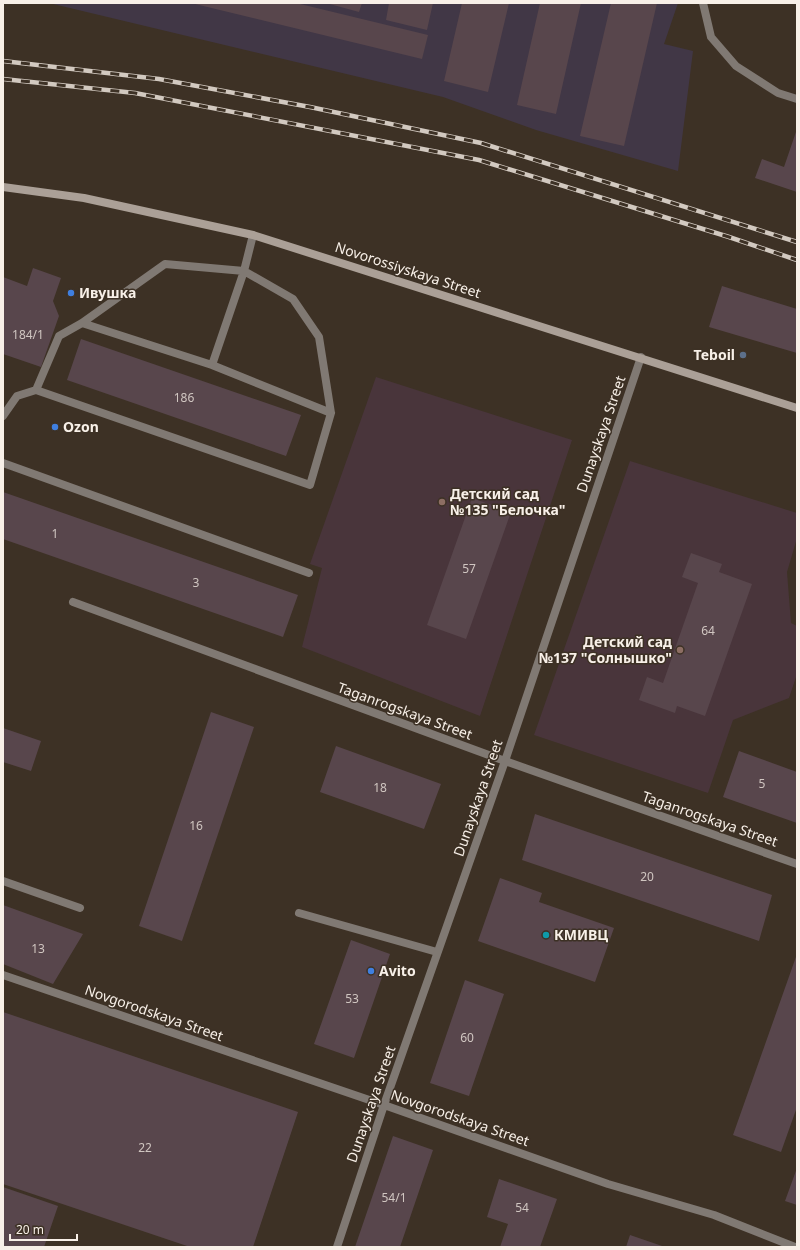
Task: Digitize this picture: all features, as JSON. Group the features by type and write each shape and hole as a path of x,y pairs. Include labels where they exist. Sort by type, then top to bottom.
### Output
{"main road":[{"name":"Novorossiyskaya Street","path":"3,187 84,198 254,235 641,357 797,408"}],"street":[{"path":"703,3 711,37 736,66 778,93 797,99"},
{"path":"212,365 244,271 254,235"},
{"path":"3,416 17,396 36,390 310,485 330,413 319,338 293,299 244,271 165,264 82,323 59,336 36,390"},
{"path":"82,323 212,365 330,413"},
{"name":"Dunayskaya Street","path":"337,1247 384,1105 505,761 641,357"},
{"path":"3,463 309,574"},
{"name":"Taganrogskaya Street","path":"74,602 505,761 797,864"},
{"path":"3,881 80,908"},
{"path":"299,913 438,952"},
{"name":"Novgorodskaya Street","path":"3,975 384,1105 608,1184 714,1215 795,1247"}],"shaded area":[{"path":"49,3 678,3 664,44 693,51 678,171 536,130 443,97"},
{"name":"Детский сад №135 \"Белочка\"","path":"376,377 572,440 480,716 302,647 322,568 310,564"},
{"name":"Детский сад №137 \"Солнышко\"","path":"630,461 797,513 797,538 787,572 791,623 797,626 797,674 789,698 733,720 708,793 534,735"}],"building":[{"path":"191,3 296,3 428,35 422,59"},
{"path":"326,3 362,3 359,12"},
{"path":"389,3 433,3 427,30 386,20"},
{"path":"462,3 509,3 488,92 444,81"},
{"path":"540,3 581,3 556,114 517,105"},
{"path":"611,3 657,3 624,146 580,136"},
{"path":"797,129 797,192 755,178 762,159 784,167"},
{"path":"33,268 61,278 53,301 59,316 41,367 3,354 3,277 27,286"},
{"path":"722,286 797,309 797,353 709,327"},
{"path":"81,339 301,415 286,456 67,380"},
{"path":"3,492 298,595 283,637 3,539"},
{"path":"472,498 511,512 466,639 427,625"},
{"path":"691,553 722,564 719,572 752,584 705,716 677,706 675,713 639,700 647,677 663,683 698,583 682,577"},
{"path":"211,712 254,727 182,941 139,926"},
{"path":"3,728 41,741 31,771 3,762"},
{"path":"336,746 441,784 424,829 320,792"},
{"path":"739,751 797,772 797,823 723,797"},
{"path":"535,814 772,895 759,941 522,860"},
{"name":"КМИВЦ","path":"500,878 542,893 539,902 614,928 595,982 478,941"},
{"path":"3,905 83,934 53,984 3,964"},
{"path":"351,940 390,954 354,1058 314,1044"},
{"path":"797,954 797,1107 781,1152 733,1135"},
{"path":"465,980 504,994 469,1096 430,1083"},
{"path":"3,1012 298,1112 253,1247 190,1247 3,1184"},
{"path":"393,1136 433,1150 400,1247 355,1247"},
{"path":"797,1168 797,1205 785,1201"},
{"path":"499,1179 557,1199 540,1247 500,1247 508,1224 487,1217"},
{"path":"3,1187 58,1206 44,1247 3,1247"},
{"path":"630,1235 665,1247 626,1247"}],"railway":[{"path":"3,61 159,79 310,107 481,143 797,242"},
{"path":"3,79 135,93 479,160 729,237 797,260"}],"place":[{"name":"Ивушка","path":"71,293"},
{"name":"Teboil","path":"743,355"},
{"name":"Ozon","path":"55,427"},
{"name":"Детский сад №135 \"Белочка\"","path":"442,502"},
{"name":"Детский сад №137 \"Солнышко\"","path":"680,650"},
{"name":"КМИВЦ","path":"546,935"},
{"name":"Avito","path":"371,971"}]}
